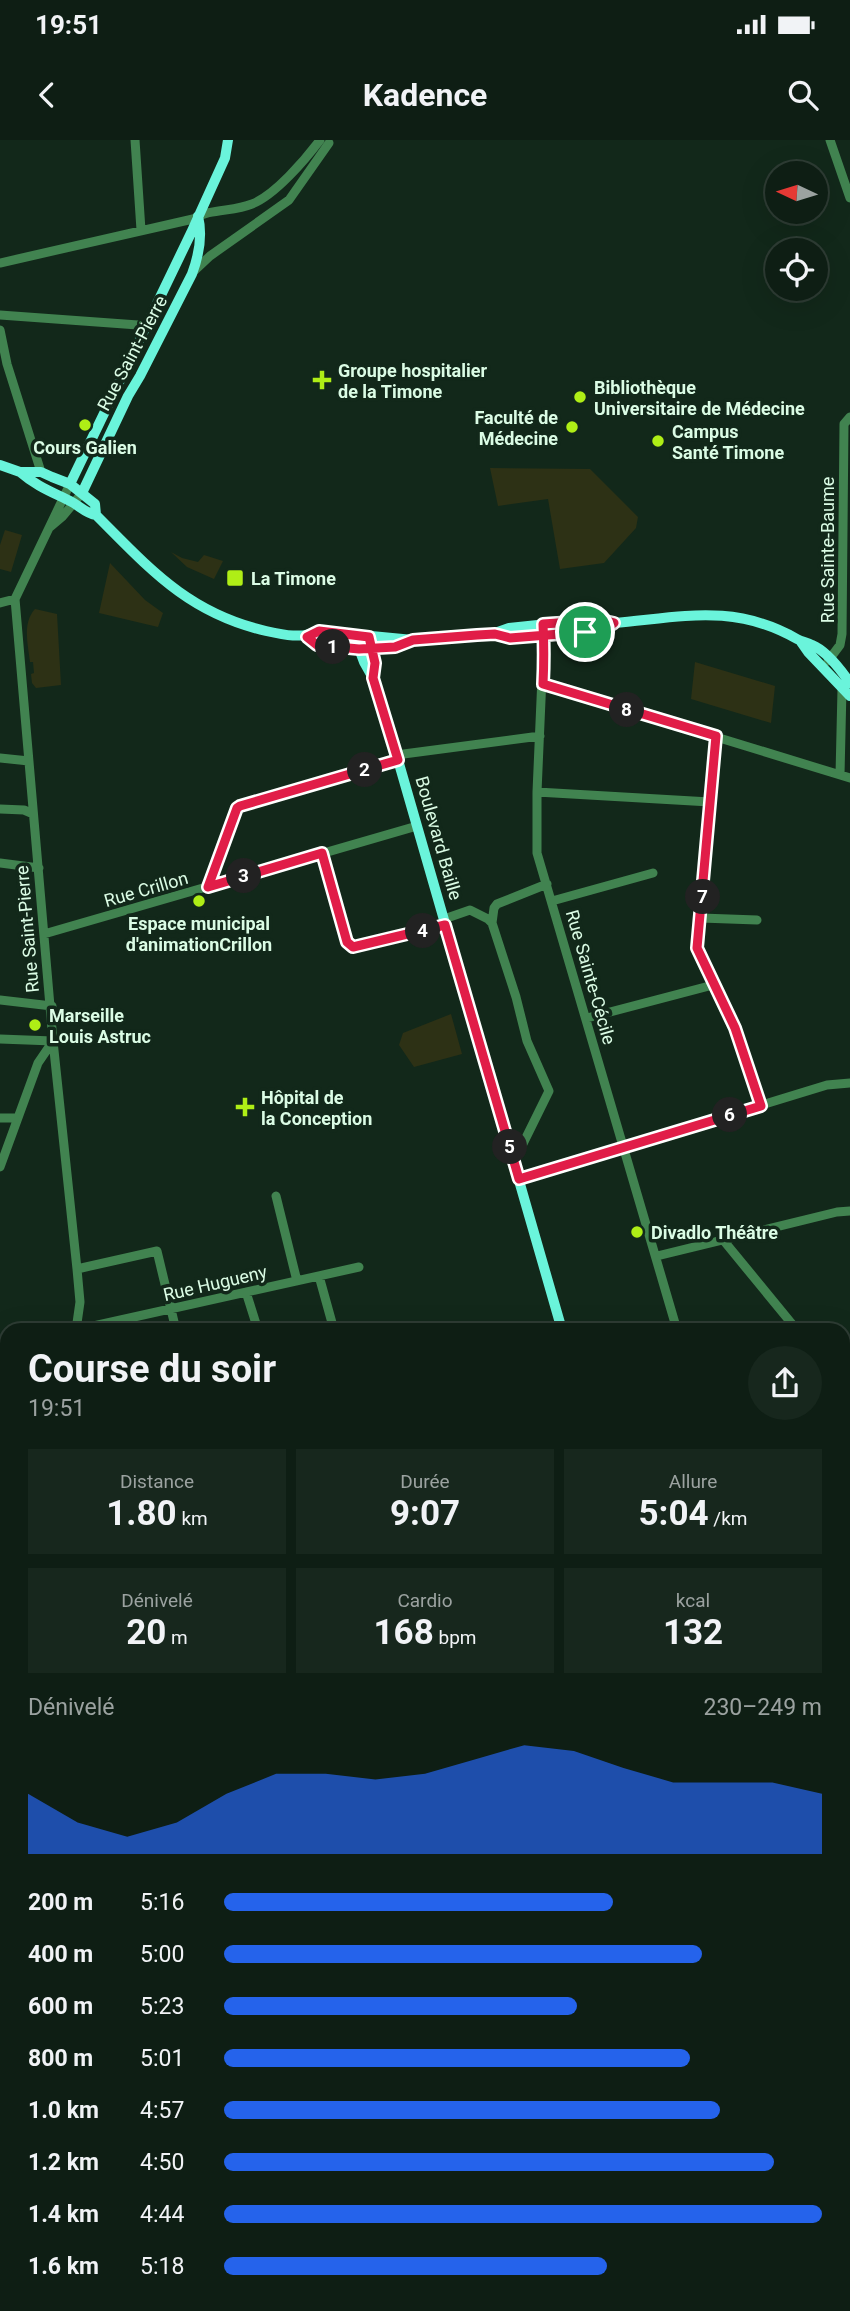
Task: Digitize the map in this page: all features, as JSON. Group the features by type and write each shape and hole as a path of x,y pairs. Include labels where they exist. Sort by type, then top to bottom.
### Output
{"main road":[{"name":"Rue Saint-Pierre","path":"70,484 225,158 228,140"},
{"name":"Rue Saint-Pierre","path":"82,494 128,396 192,274 202,230 198,216"},
{"path":"0,465 20,472 41,472 70,484 95,504 96,515"},
{"path":"20,472 35,485 74,503 86,513 96,515 151,570 190,601 230,621 307,637 317,645 365,649 395,647 413,640"},
{"path":"307,637 319,631 413,640 495,634 510,638 544,630 603,630 614,623 706,615 734,616 768,624 801,642 814,645 829,658 847,689"},
{"name":"Boulevard Baille","path":"354,635 375,663 373,678 445,922 518,1153 519,1179 560,1323"},
{"name":"Boulevard Baille","path":"365,649 369,637"},
{"path":"801,642 825,671 847,689"}],"street":[{"path":"135,140 141,230"},
{"path":"830,140 850,198"},
{"path":"0,263 193,219 219,209 250,205 271,194 327,141"},
{"path":"192,274 210,256 289,200 327,141"},
{"path":"250,205 259,221"},
{"path":"0,315 138,325 146,328"},
{"path":"0,330 7,364 41,472"},
{"name":"Rue Sainte-Baume","path":"825,671 829,658 840,645 842,634 847,421"},
{"name":"Rue Saint-Pierre","path":"70,484 15,600 53,1041 80,1302 77,1323"},
{"name":"Rue Saint-Pierre","path":"46,530 82,494"},
{"path":"0,603 15,600"},
{"name":"Rue Sainte-Cécile","path":"544,630 536,848 675,1323"},
{"path":"543,684 850,778"},
{"path":"840,775 847,689"},
{"path":"208,887 240,806 397,758 540,736"},
{"path":"716,736 697,948 735,1028 761,1106"},
{"path":"0,758 29,761"},
{"path":"537,792 710,802"},
{"path":"0,809 31,813"},
{"name":"Rue Crillon","path":"44,934 417,826"},
{"path":"322,853 347,942 353,947 445,922 470,910 492,923"},
{"path":"0,863 38,868"},
{"path":"552,901 653,873"},
{"path":"518,1153 549,1091 527,1041 492,923 494,908 498,904 547,884"},
{"path":"701,918 757,920"},
{"path":"587,1018 713,985"},
{"path":"0,1000 51,1006"},
{"path":"0,1040 53,1041"},
{"path":"0,1167 38,1063 53,1041"},
{"path":"519,1179 827,1085 850,1083"},
{"path":"0,1118 17,1118"},
{"path":"276,1196 297,1281"},
{"path":"657,1256 850,1211"},
{"path":"724,1241 791,1323"},
{"path":"77,1269 157,1251 174,1323"},
{"name":"Rue Hugueny","path":"107,1323 359,1267"},
{"path":"319,1276 332,1323"},
{"path":"247,1292 256,1323"}],"green space":[{"path":"490,468 590,469 638,517 636,528 604,563 560,569 548,499 498,506"},
{"path":"5,530 22,535 11,572 0,569 0,545"},
{"path":"171,552 198,562 204,555 223,561 214,579 187,567"},
{"path":"110,563 145,600 163,613 158,627 99,613"},
{"path":"35,609 57,614 61,685 36,688 32,683 33,662 30,662 27,634 28,621"},
{"path":"695,662 775,686 771,723 691,699"},
{"path":"451,1014 462,1054 414,1067 399,1045 403,1033"}],"place":[{"name":"Groupe hospitalier de la Timone","path":"322,380"},
{"name":"Bibliothèque Universitaire de Médecine","path":"580,397"},
{"name":"Cours Galien","path":"85,425"},
{"name":"Faculté de Médecine","path":"572,427"},
{"name":"Campus Santé Timone","path":"658,441"},
{"name":"La Timone","path":"235,578"},
{"name":"Espace municipal d'animationCrillon","path":"199,901"},
{"name":"Marseille Louis Astruc","path":"35,1025"},
{"name":"Hôpital de la Conception","path":"245,1107"},
{"name":"Divadlo Théâtre","path":"637,1232"}],"route":[{"path":"585,632 544,635 510,638 495,634 413,640 395,647 371,649 317,645 307,637 319,631 369,637 371,649 375,663 373,678 398,760 237,808 208,887 322,853 347,942 353,947 445,925 519,1179 761,1106 735,1028 697,948 716,736 543,684 544,647 544,635 543,624 601,620 614,623 603,630 585,632"}]}
